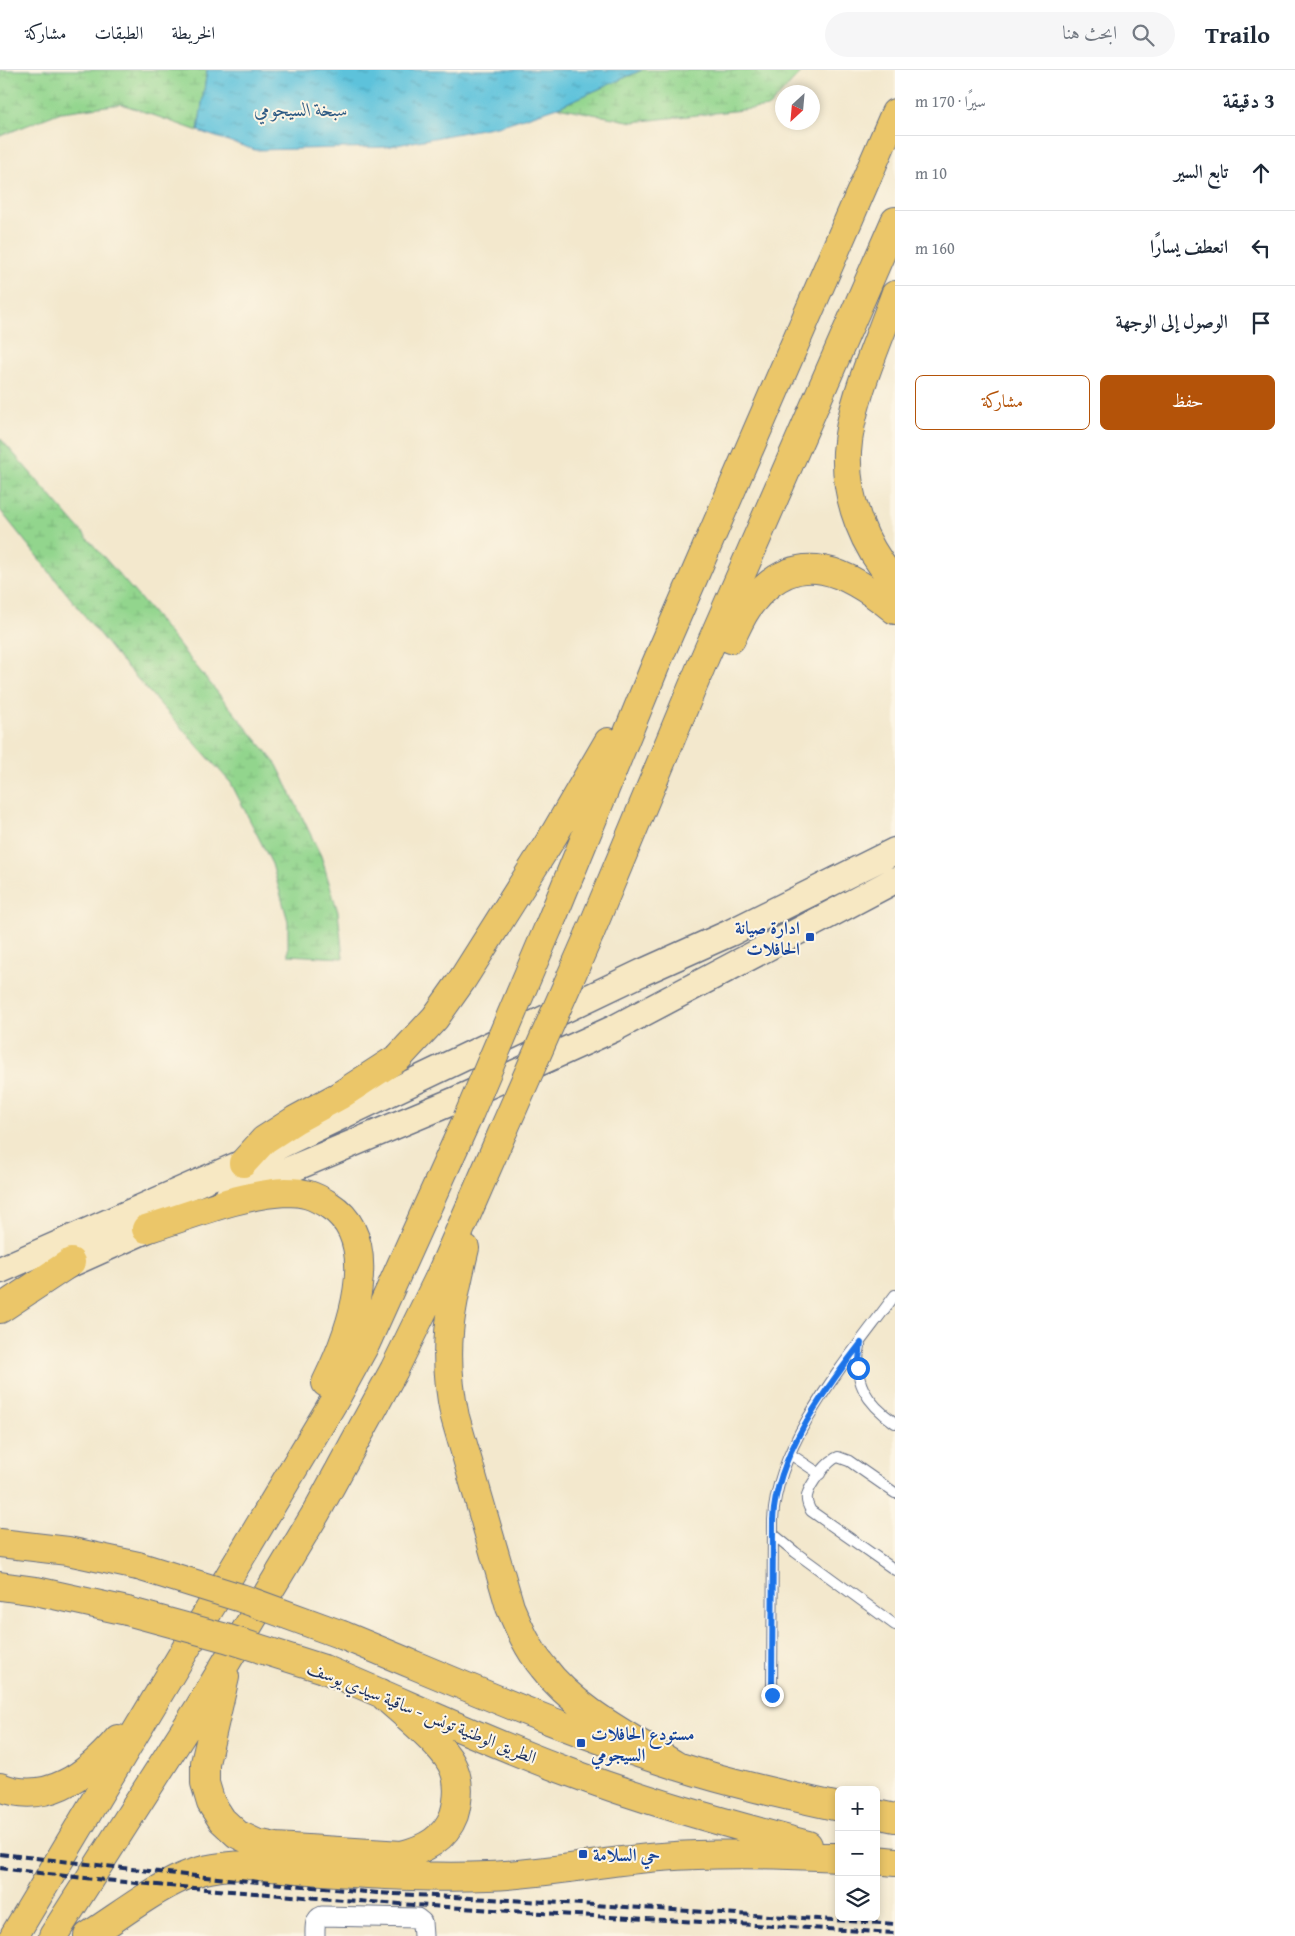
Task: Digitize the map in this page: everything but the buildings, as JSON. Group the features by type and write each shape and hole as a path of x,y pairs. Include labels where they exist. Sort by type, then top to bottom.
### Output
{"highway":[{"path":"14,1936 366,1344 467,1119 549,926 656,664 895,114"},
{"path":"53,1936 231,1654 316,1512 394,1370 438,1278 590,933 668,747 895,221"},
{"path":"895,295 853,414 847,452 849,487 859,527 880,566 895,582"},
{"path":"668,747 687,725 751,602 778,577 795,570 814,569 834,573 853,581 895,610"},
{"path":"243,1163 264,1140 295,1120 339,1096 399,1057 435,1018 462,980 555,833 634,694 656,664"},
{"path":"482,1179 450,1316 448,1376 455,1417 510,1607 530,1649 559,1686 595,1715 677,1766"},
{"path":"146,1229 257,1195 287,1192 313,1195 337,1210 350,1227 358,1251 359,1280 348,1331 335,1365 293,1455 285,1483"},
{"path":"0,1310 71,1262"},
{"path":"0,1533 138,1566 241,1598 342,1635 564,1725 677,1766 759,1789 835,1806"},
{"path":"0,1543 68,1550"},
{"name":"الطريق الوطنية تونس - ساقية سيدي يوسف","path":"0,1586 36,1591 126,1611 226,1638 324,1669 510,1748 612,1788 716,1821 835,1852"},
{"path":"0,1592 36,1591"},
{"path":"231,1654 205,1763 205,1784 211,1803 222,1820 237,1834 256,1843 402,1854 422,1849 439,1838 451,1822 458,1803 458,1783 451,1763 439,1747 381,1693"},
{"path":"0,1787 12,1792 32,1793 60,1787 86,1772 104,1755 158,1693"},
{"path":"880,1815 895,1818"},
{"path":"88,1936 169,1884 198,1871 230,1866 246,1865 411,1877 451,1877 531,1872 661,1857 758,1854 835,1857"},
{"path":"880,1860 895,1862"}],"main road":[{"path":"864,866 895,843"},
{"path":"0,1270 243,1163 643,972 730,933 895,851"},
{"path":"0,1297 71,1262 146,1229 444,1104 613,1029 895,880"}],"street":[{"path":"315,1930 319,1917 322,1916 415,1917 422,1921 423,1936"}],"lane":[{"path":"772,1695 773,1534 776,1493 790,1454 822,1396 895,1295"},
{"path":"861,1343 858,1368 864,1392 880,1412 895,1424"},
{"path":"790,1454 820,1474"},
{"path":"895,1493 844,1458 833,1459 820,1474 810,1489 807,1498 811,1511 895,1570"},
{"path":"773,1534 794,1552 895,1625"}],"green space":[{"path":"0,70 207,70 198,131 122,104 61,112 0,136"},
{"path":"642,70 803,70 789,85 775,85 775,100 769,107 633,122 558,107"},
{"path":"0,438 150,610 277,765 321,856 338,912 343,958 288,955 288,921 272,864 231,783 116,655 0,510"}],"water":[{"name":"سبخة السيجومي","path":"207,70 642,70 558,107 502,125 386,147 255,150 198,131"}],"railway":[{"path":"0,1854 185,1875 377,1893 895,1924"},
{"path":"0,1868 146,1884 367,1902 895,1933"}],"place":[{"name":"ادارة صيانة الحافلات","path":"810,937"},
{"name":"مستودع الحافلات السيجومي","path":"581,1743"},
{"name":"حي السلامة","path":"583,1854"}],"route":[{"path":"772,1695 773,1520 776,1493 784,1466 822,1396 840,1369 861,1343 858,1355 858,1368"}]}
